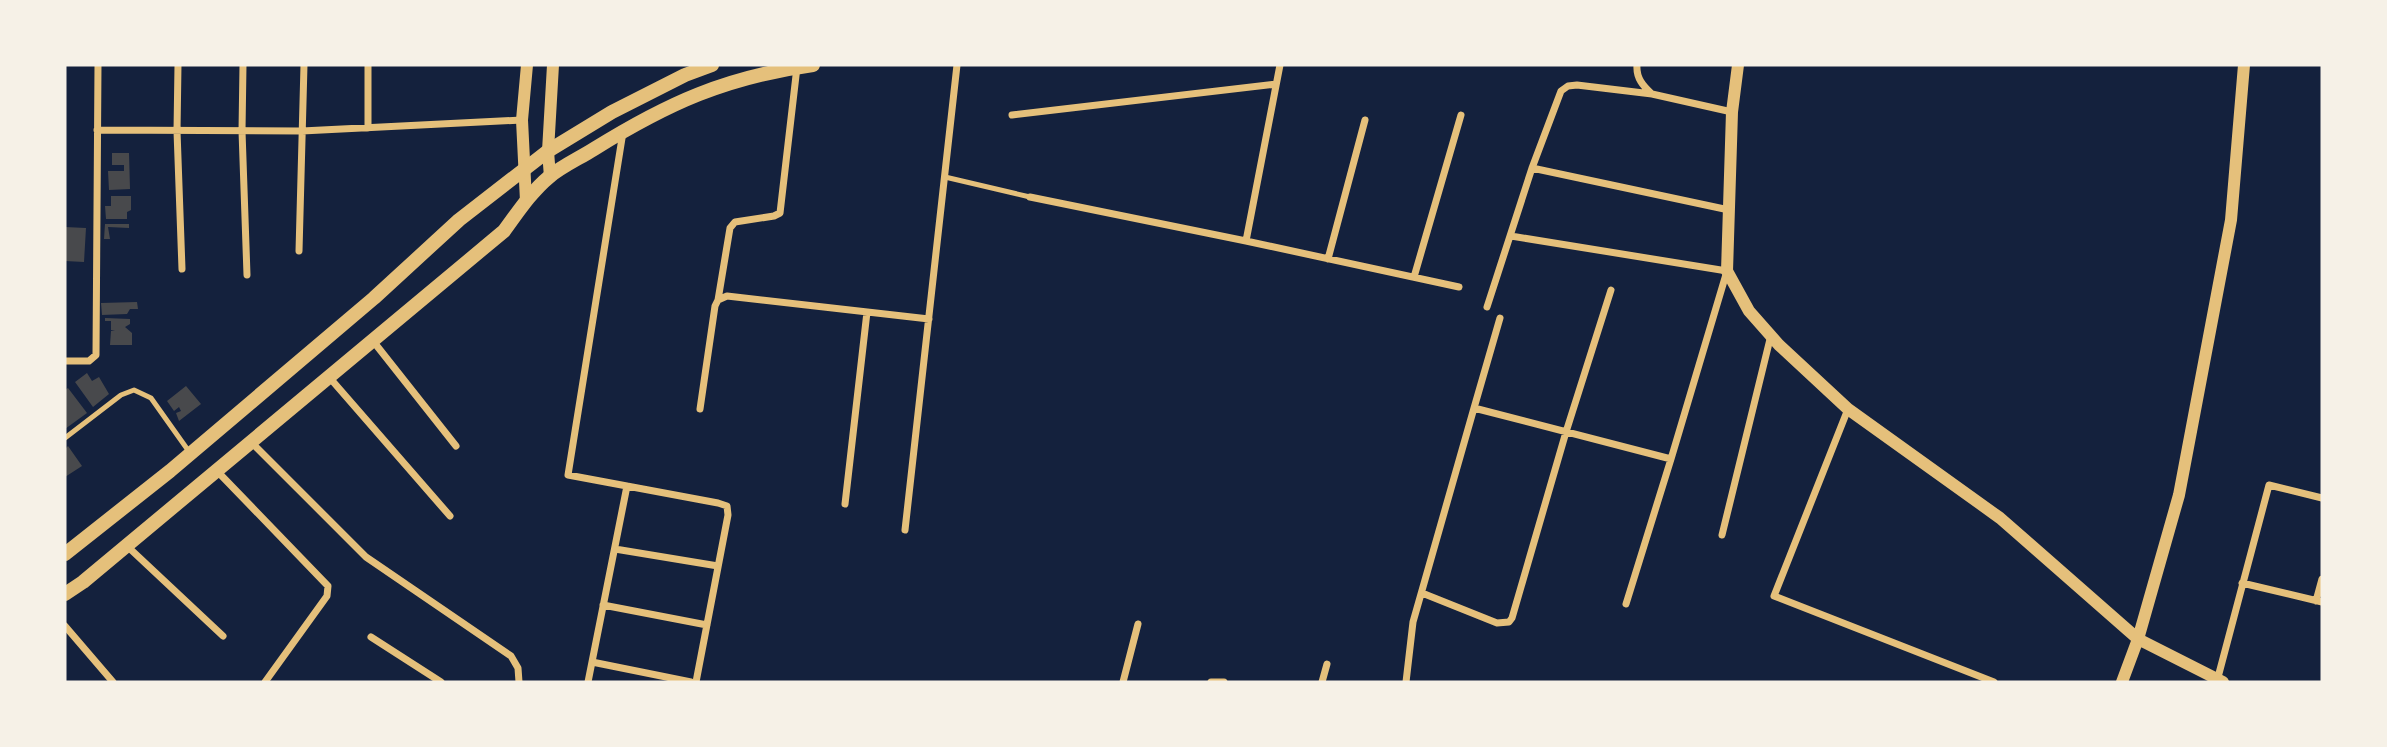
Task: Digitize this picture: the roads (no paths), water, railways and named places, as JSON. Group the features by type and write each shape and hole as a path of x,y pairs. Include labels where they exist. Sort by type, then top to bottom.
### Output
{"main road":[{"path":"65,554 374,298 459,220 548,151 622,107 685,75 712,65"},
{"path":"65,594 127,546 504,231 526,201 550,177 623,131 694,95 737,79 813,65"}],"street":[{"path":"65,361 89,361 96,355 99,65"},
{"path":"178,65 177,131 182,269"},
{"path":"243,65 242,131 247,275"},
{"path":"299,251 304,65"},
{"path":"368,128 369,65"},
{"path":"526,201 522,120 527,65"},
{"path":"550,177 548,151 553,65"},
{"path":"905,530 957,65"},
{"path":"1245,241 1280,65"},
{"path":"1637,65 1642,86 1652,94"},
{"path":"1626,604 1727,271 1732,112 1738,65"},
{"path":"2122,682 2138,639 2179,495 2231,220 2244,65"},
{"path":"700,409 730,228 735,222 780,213 797,67"},
{"path":"1012,115 1276,84"},
{"path":"1487,307 1532,168 1561,91 1568,86 1577,85 1652,94 1732,112"},
{"path":"1414,278 1461,115"},
{"path":"97,131 302,131 522,120"},
{"path":"1328,259 1365,120"},
{"path":"592,662 694,682 728,515 727,506 718,503 568,475 623,131"},
{"path":"1532,168 1729,210"},
{"path":"1030,197 1459,287"},
{"path":"1511,236 1727,271"},
{"path":"1727,271 1749,311 1848,409 2000,518 2138,639 2220,681 2242,583 2269,485 2322,498"},
{"path":"1422,593 1497,623 1509,622 1512,618 1611,290"},
{"path":"718,300 727,296 929,319"},
{"path":"845,504 867,312"},
{"path":"1406,682 1413,622 1500,318"},
{"path":"1722,535 1771,335"},
{"path":"373,341 456,446"},
{"path":"329,377 450,516"},
{"path":"1474,408 1671,459"},
{"path":"1848,409 1774,596 1994,682"},
{"path":"251,442 366,557 511,656 518,668 519,682"},
{"path":"217,471 328,586 327,596 268,681"},
{"path":"588,682 628,486"},
{"path":"127,546 223,636"},
{"path":"615,549 718,566"},
{"path":"2242,583 2319,601 2322,579"},
{"path":"603,605 707,625"},
{"path":"1123,682 1138,624"},
{"path":"65,626 113,682"},
{"path":"372,637 441,682"},
{"path":"1322,682 1327,664"},
{"path":"1211,682 1224,682"}],"lane":[{"path":"944,177 1030,197"},
{"path":"65,438 121,395 134,390 151,398 190,453"}]}
